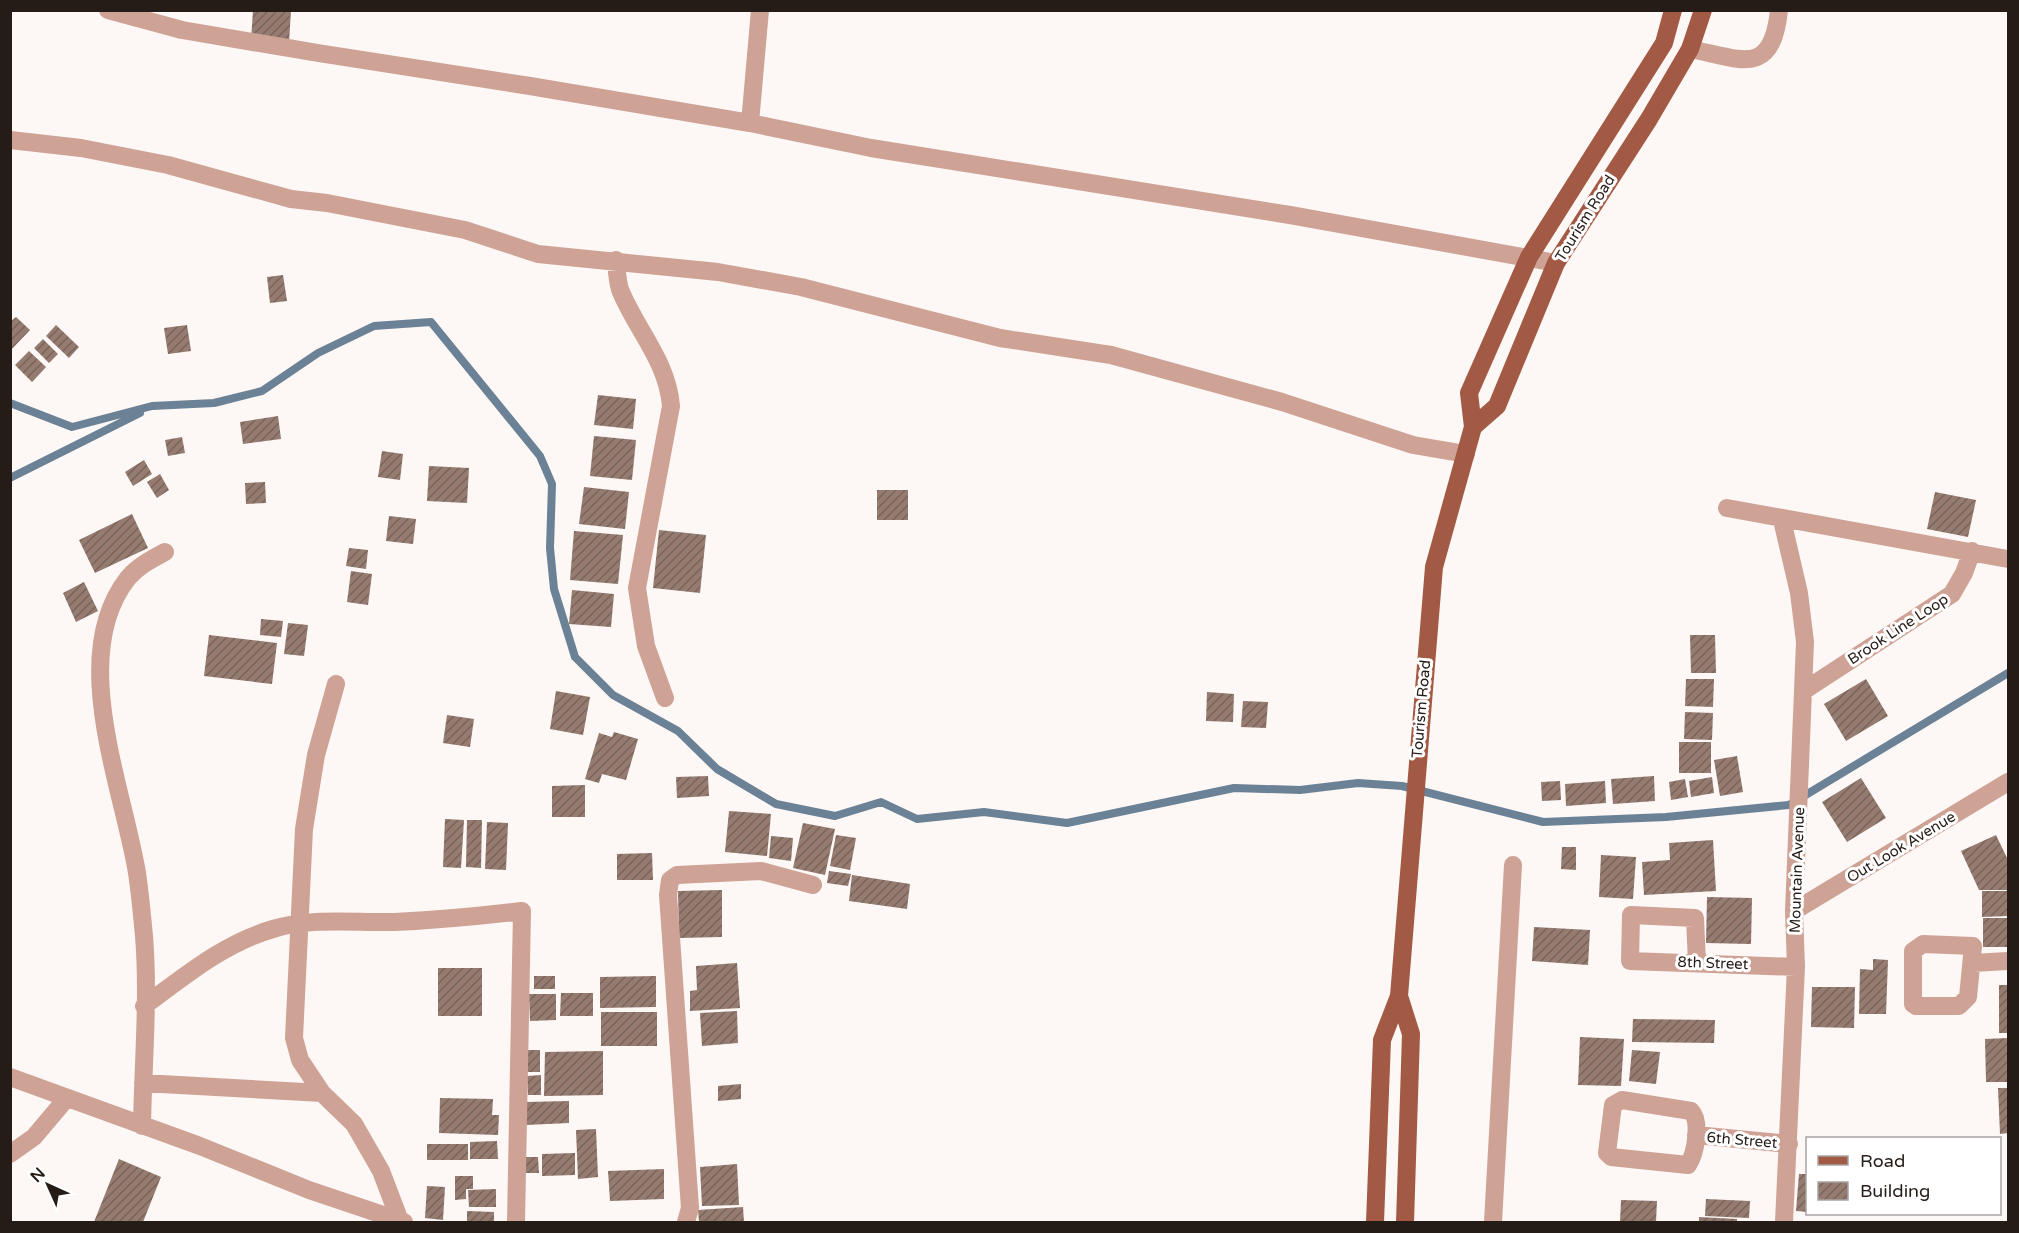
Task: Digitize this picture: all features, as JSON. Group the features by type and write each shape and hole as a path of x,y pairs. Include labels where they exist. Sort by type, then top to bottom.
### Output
{"main road":[{"name":"Tourism Road","path":"1376,1222 1382,1040 1399,996 1413,850 1418,742 1434,567 1473,427 1468,393 1529,256 1664,43 1673,10"},
{"name":"Tourism Road","path":"1473,427 1497,406 1556,263 1649,119 1690,49 1703,10"},
{"name":"Tourism Road","path":"1399,996 1411,1034 1405,1222"}],"street":[{"path":"108,10 193,32 750,123 871,148 1529,256 1556,263"},
{"path":"750,123 760,10"},
{"path":"1690,49 1743,60 1760,58 1771,47 1776,34 1779,10"},
{"path":"10,140 81,148 168,165 291,199 327,203 465,230 538,254 718,272 780,283 938,320 1000,338 1111,355 1282,402 1413,445 1466,454"},
{"path":"616,260 620,290 663,367 670,390 671,406 637,588 646,646 665,698"},
{"path":"1728,508 1782,520 2008,559"},
{"name":"Mountain Avenue","path":"1782,520 1799,593 1805,642 1805,690 1794,911 1796,967 1784,1222"},
{"name":"Brook Line Loop","path":"1805,690 1952,594 1964,573 1972,551"},
{"path":"142,1126 144,938 137,872 109,744 101,690 100,658 105,630 119,592 129,577 144,564 165,552"},
{"path":"336,684 316,755 304,828 294,1038 300,1060 322,1093 354,1124 381,1171 402,1222"},
{"name":"Out Look Avenue","path":"1794,911 2008,782"},
{"path":"1493,1222 1513,865"},
{"path":"686,1222 690,1208 668,895 670,880 677,875 761,871 813,885"},
{"path":"144,1006 206,960 240,941 300,922 429,920 522,910 516,1222"},
{"name":"8th Street","path":"1697,963 1695,918 1634,914 1630,918 1630,961 1796,967"},
{"path":"1971,945 1974,948 1973,963 1968,997 1964,1003 1959,1006 1916,1006 1913,1004 1913,951 1917,946 1971,945"},
{"path":"1973,963 2008,961"},
{"path":"10,1077 309,1190 402,1222"},
{"path":"143,1083 322,1093"},
{"path":"10,1154 34,1137 66,1099"},
{"path":"1622,1100 1691,1111 1696,1116 1695,1135 1692,1159 1684,1166 1615,1158 1607,1153 1613,1105 1622,1100"},
{"name":"6th Street","path":"1695,1135 1789,1144"}],"building":[{"path":"253,10 291,10 289,43 251,41"},
{"path":"283,275 287,301 270,303 267,277"},
{"path":"16,317 30,330 10,351 10,322"},
{"path":"56,325 79,347 69,358 46,336"},
{"path":"187,325 191,351 168,354 164,328"},
{"path":"43,339 58,354 49,363 34,348"},
{"path":"29,351 46,367 32,382 15,365"},
{"path":"598,395 636,399 633,429 594,425"},
{"path":"278,416 281,439 243,444 240,422"},
{"path":"594,436 636,440 632,480 590,476"},
{"path":"182,437 185,453 168,456 165,440"},
{"path":"382,451 403,454 400,480 378,477"},
{"path":"144,460 152,474 133,486 125,472"},
{"path":"429,466 469,468 467,503 427,501"},
{"path":"160,474 169,490 157,498 147,482"},
{"path":"265,482 266,503 246,504 245,483"},
{"path":"584,487 629,492 625,529 579,524"},
{"path":"877,490 908,490 908,520 877,520"},
{"path":"1935,492 1976,500 1968,537 1927,529"},
{"path":"132,514 148,548 95,573 79,540"},
{"path":"389,516 416,519 413,544 386,541"},
{"path":"659,530 706,535 700,593 653,588"},
{"path":"574,531 623,535 618,584 570,580"},
{"path":"349,548 368,550 366,569 346,566"},
{"path":"351,571 372,574 368,605 347,602"},
{"path":"84,582 98,611 76,622 63,593"},
{"path":"572,590 614,594 611,627 569,624"},
{"path":"261,619 283,621 281,637 260,635"},
{"path":"288,623 308,625 304,656 284,654"},
{"path":"209,635 277,643 272,684 204,676"},
{"path":"1690,635 1715,635 1716,673 1691,673"},
{"path":"1686,679 1714,679 1713,707 1685,706"},
{"path":"1866,679 1888,716 1846,741 1824,704"},
{"path":"556,691 590,697 583,735 550,729"},
{"path":"1207,692 1234,694 1233,722 1206,721"},
{"path":"1243,701 1268,702 1266,728 1241,727"},
{"path":"1685,712 1713,713 1712,740 1684,739"},
{"path":"447,715 474,719 470,747 443,743"},
{"path":"614,732 638,739 626,780 602,774 599,783 585,779 599,733 612,737"},
{"path":"1679,742 1711,742 1711,773 1679,773"},
{"path":"1737,756 1743,792 1720,796 1714,760"},
{"path":"708,776 709,796 677,798 676,777"},
{"path":"1654,776 1655,801 1613,804 1611,779"},
{"path":"1712,777 1714,793 1691,797 1689,781"},
{"path":"1861,778 1886,818 1847,842 1822,802"},
{"path":"1685,779 1688,797 1671,800 1669,782"},
{"path":"1560,781 1561,800 1542,801 1541,782"},
{"path":"1605,781 1606,803 1566,806 1565,784"},
{"path":"585,785 585,817 552,817 552,786"},
{"path":"729,811 771,814 767,856 725,852"},
{"path":"445,819 464,820 461,868 443,867"},
{"path":"467,820 482,820 481,868 466,867"},
{"path":"487,822 508,823 506,870 485,869"},
{"path":"803,823 835,829 825,875 793,868"},
{"path":"836,835 856,838 850,870 830,866"},
{"path":"1996,835 2008,860 2008,890 1979,890 1961,851"},
{"path":"771,836 793,838 791,861 769,858"},
{"path":"1713,840 1716,891 1644,895 1642,862 1670,860 1669,843"},
{"path":"1562,847 1576,847 1576,870 1561,869"},
{"path":"652,853 653,880 617,880 617,854"},
{"path":"1601,855 1636,857 1633,899 1599,897"},
{"path":"829,871 851,874 848,886 827,883"},
{"path":"852,875 910,884 907,909 849,901"},
{"path":"722,890 722,937 679,938 678,891"},
{"path":"1982,891 2008,891 2008,916 1982,917"},
{"path":"1707,897 1752,898 1751,944 1706,943"},
{"path":"1983,918 2008,918 2008,947 1983,947"},
{"path":"1534,927 1590,930 1588,965 1532,961"},
{"path":"1873,959 1888,960 1886,1014 1859,1014 1860,969 1873,970"},
{"path":"737,963 740,1008 690,1011 690,991 697,990 696,966"},
{"path":"438,968 482,968 482,1016 438,1016"},
{"path":"534,976 555,976 555,989 534,989"},
{"path":"656,976 656,1007 600,1008 600,977"},
{"path":"1999,985 2008,985 2008,1033 1999,1033"},
{"path":"1812,987 1855,987 1854,1028 1811,1027"},
{"path":"561,993 593,993 593,1016 560,1016"},
{"path":"529,994 556,994 556,1020 530,1021"},
{"path":"737,1011 738,1043 702,1046 700,1013"},
{"path":"601,1012 657,1012 657,1046 601,1046"},
{"path":"1633,1019 1715,1020 1714,1043 1632,1042"},
{"path":"1580,1037 1624,1039 1621,1086 1578,1085"},
{"path":"2008,1038 2008,1082 1986,1082 1985,1039"},
{"path":"527,1050 540,1050 540,1072 527,1072"},
{"path":"1632,1050 1660,1052 1656,1084 1629,1081"},
{"path":"603,1051 603,1095 544,1096 545,1052"},
{"path":"541,1075 541,1095 528,1095 527,1076"},
{"path":"741,1084 741,1099 718,1101 718,1086"},
{"path":"1998,1088 2008,1088 2008,1133 2000,1134"},
{"path":"440,1098 493,1099 492,1115 499,1115 498,1135 439,1133"},
{"path":"569,1101 569,1123 526,1125 526,1102"},
{"path":"596,1129 598,1177 578,1179 576,1130"},
{"path":"497,1141 498,1159 470,1159 470,1142"},
{"path":"427,1144 468,1144 468,1160 427,1160"},
{"path":"575,1153 575,1175 542,1176 542,1154"},
{"path":"523,1157 538,1157 539,1173 524,1173"},
{"path":"119,1159 161,1177 143,1222 94,1222"},
{"path":"737,1164 739,1205 702,1206 700,1167"},
{"path":"664,1169 664,1199 610,1201 608,1171"},
{"path":"1799,1174 1806,1174 1806,1212 1796,1211"},
{"path":"455,1176 473,1176 473,1189 466,1189 466,1199 455,1200"},
{"path":"427,1186 445,1187 443,1220 425,1218"},
{"path":"496,1189 496,1207 469,1207 468,1190"},
{"path":"1706,1199 1750,1201 1749,1218 1705,1216"},
{"path":"1621,1200 1657,1201 1656,1222 1620,1222"},
{"path":"743,1207 744,1222 699,1222 698,1210"},
{"path":"467,1211 494,1212 494,1222 467,1222"},
{"path":"1699,1217 1737,1219 1737,1222 1699,1222"}],"waterway":[{"path":"10,403 72,427 152,406 214,403 262,391 318,353 374,326 431,322 540,456 552,484 550,548 554,589 575,657 613,695 678,731 717,769 776,804 835,816 881,802 917,819 984,812 1067,823 1234,788 1300,790 1358,783 1402,786 1543,822 1666,817 1789,805 2008,673"},
{"path":"10,478 140,413"}]}
